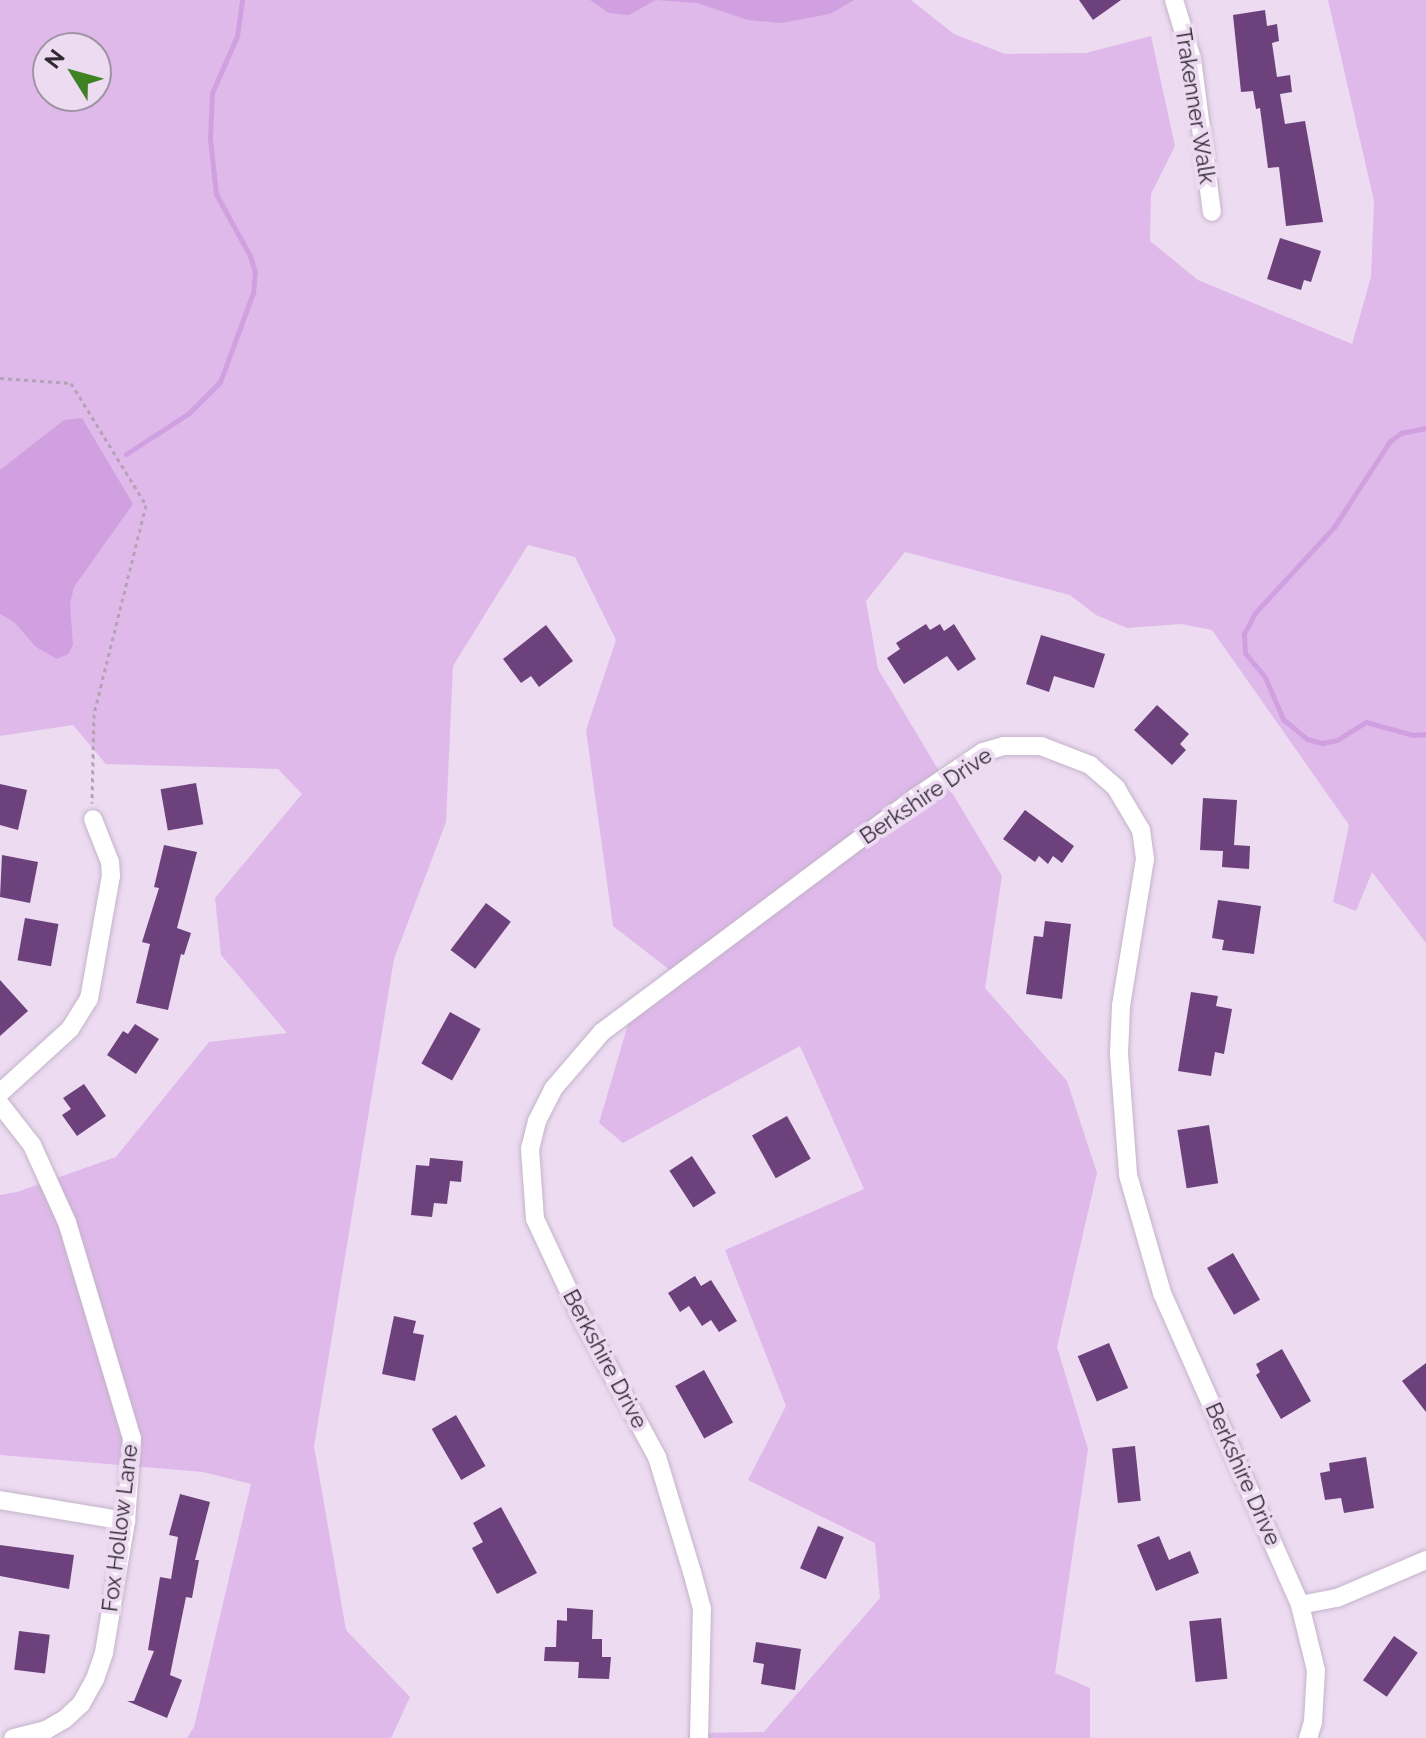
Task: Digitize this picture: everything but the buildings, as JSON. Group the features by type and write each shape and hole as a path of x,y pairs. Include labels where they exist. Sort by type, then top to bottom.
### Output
{"street":[{"name":"Trakenner Walk","path":"1174,0 1192,59 1212,212"},
{"name":"Berkshire Drive","path":"699,1738 702,1609 657,1457 581,1317 535,1219 530,1149 537,1121 553,1089 602,1032 915,798 983,752 1004,746 1041,746 1090,765 1116,788 1141,830 1145,859 1123,993 1119,1054 1128,1175 1162,1293 1300,1605 1316,1670 1313,1722 1308,1738"},
{"path":"0,1093 70,1029 89,999 111,876 110,862 93,819"},
{"name":"Fox Hollow Lane","path":"0,1104 32,1145 67,1222 125,1405 133,1463 104,1653 95,1679 81,1704 65,1719 46,1730 13,1738"},
{"path":"0,1500 126,1521"},
{"path":"1300,1605 1337,1598 1426,1560"}],"path":[{"path":"0,378 71,383 146,505 94,714 93,819"}],"shaded area":[{"path":"0,0 911,0 954,34 1005,54 1086,53 1151,36 1175,146 1151,194 1150,241 1198,280 1352,344 1371,277 1374,201 1328,0 1426,0 1426,943 1372,872 1356,911 1333,902 1349,825 1212,630 1181,624 1127,628 1096,615 1070,595 905,552 866,601 878,669 1002,876 985,988 1067,1081 1097,1173 1057,1347 1088,1449 1055,1673 1090,1688 1090,1738 688,1738 689,1733 764,1732 880,1598 875,1543 748,1480 786,1406 725,1250 864,1189 800,1046 623,1143 599,1123 634,1004 675,974 613,926 586,730 616,640 575,557 528,545 453,666 446,822 394,959 314,1446 346,1630 410,1697 391,1738 187,1738 194,1727 251,1484 203,1472 0,1455 0,1195 17,1192 116,1157 209,1042 287,1033 221,955 215,898 302,794 278,769 106,764 73,725 0,736"},
{"path":"590,0 656,0 629,15 609,13"},
{"path":"656,0 854,0 830,14 781,23 748,20 697,3"},
{"path":"82,418 133,504 74,587 70,604 73,645 68,654 57,659 36,647 14,622 0,614 0,470 64,420"}],"waterway":[{"path":"126,454 189,413 220,382 253,293 255,272 250,256 216,194 210,139 212,93 237,36 242,0"},
{"path":"1426,428 1401,433 1390,441 1334,527 1255,613 1244,634 1245,653 1265,677 1283,719 1307,739 1322,743 1337,740 1366,722 1413,735 1426,734"}]}
